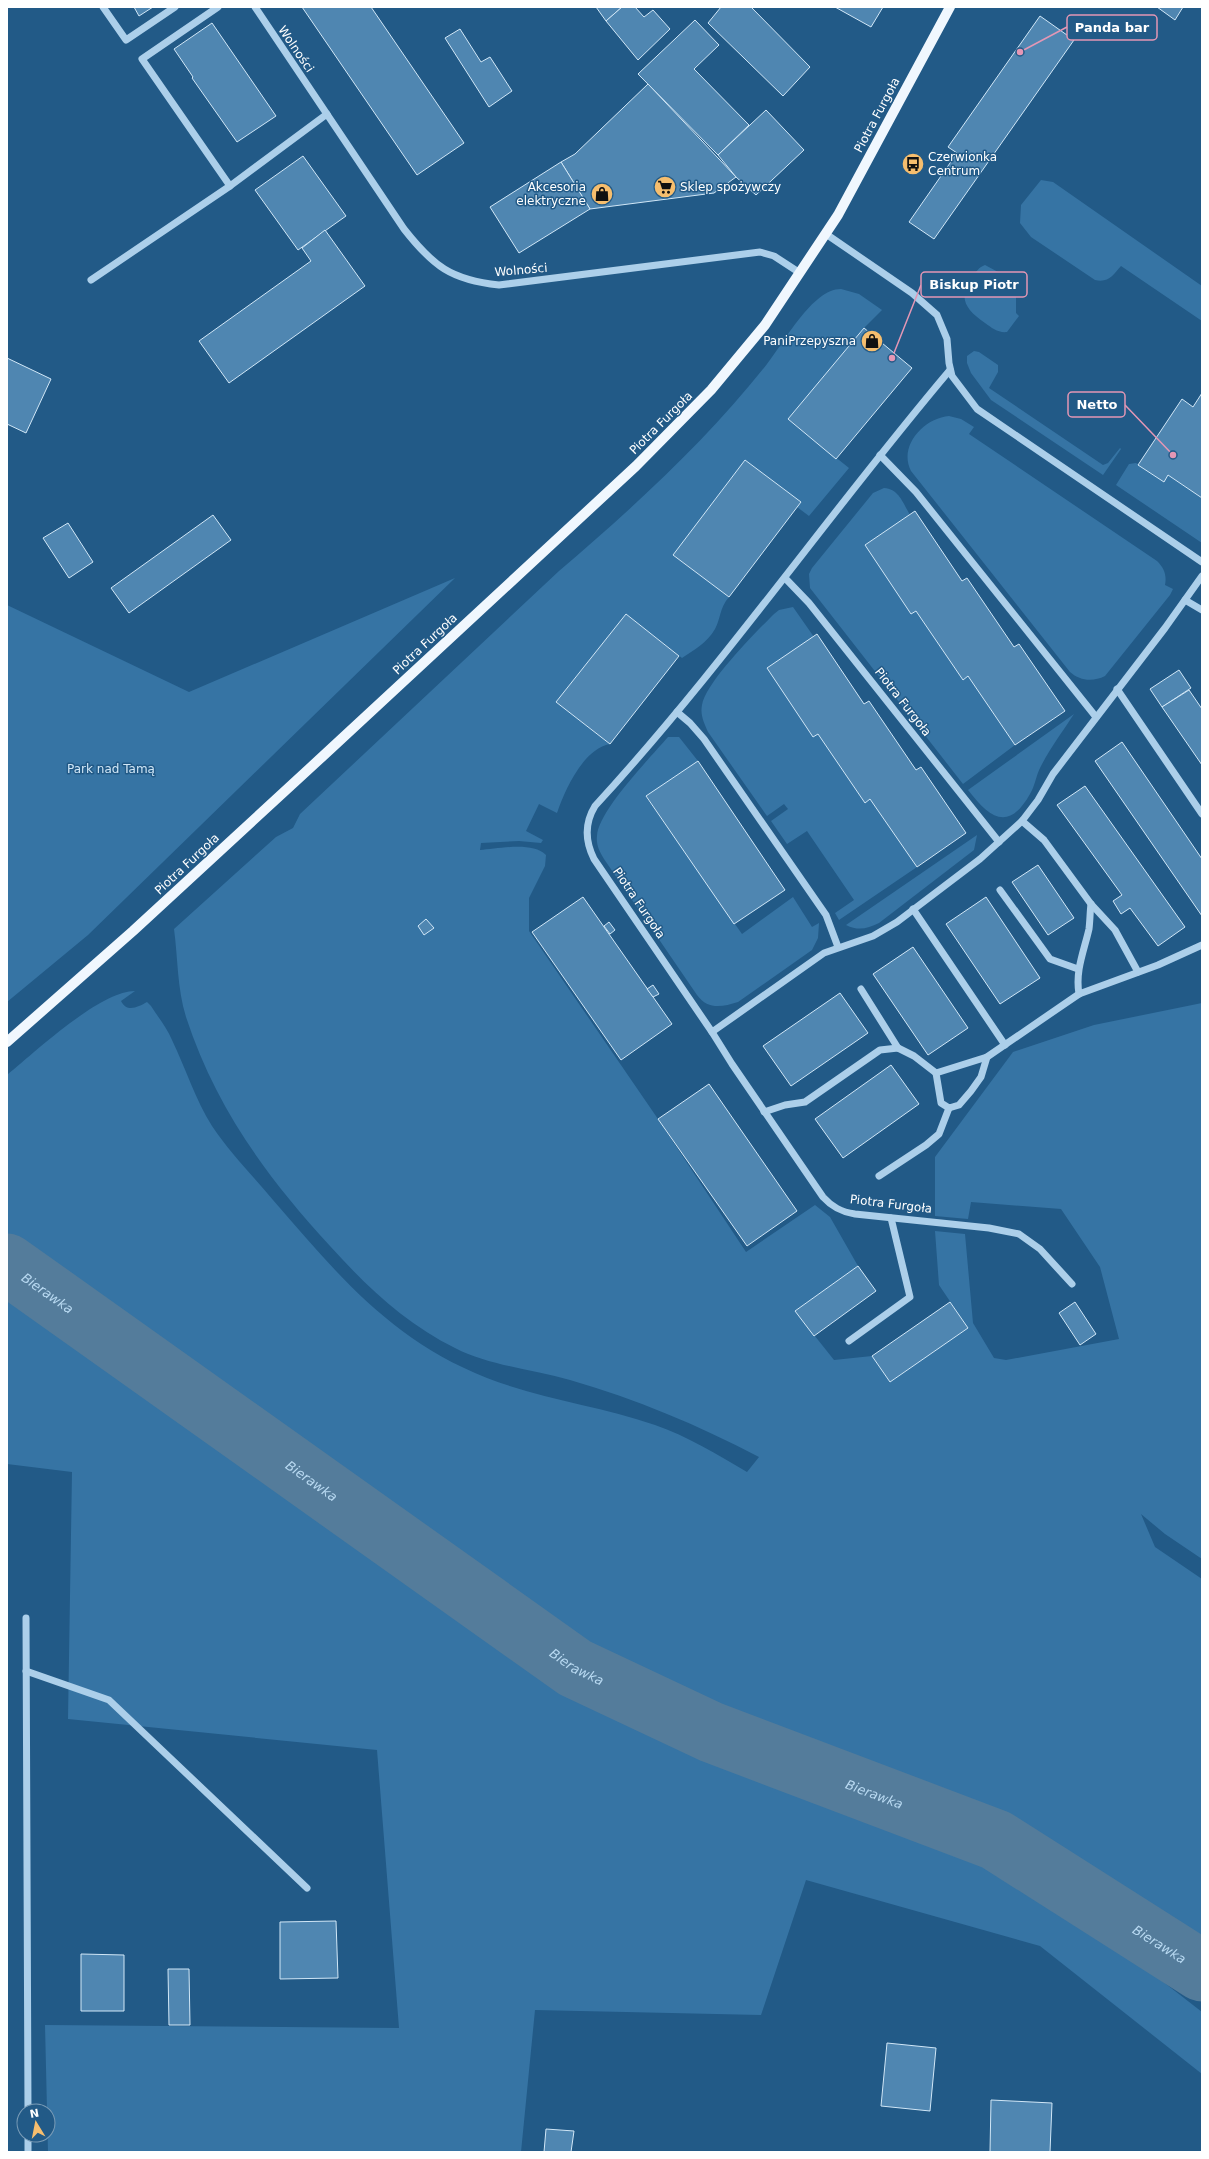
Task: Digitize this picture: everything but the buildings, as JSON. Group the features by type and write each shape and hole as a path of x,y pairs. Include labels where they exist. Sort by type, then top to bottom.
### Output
{"main road":[{"name":"Piotra Furgoła","path":"7,1042 133,931 308,771 674,429 739,358 769,319 826,234 950,7"}],"street":[{"path":"103,7 126,40 175,7"},
{"path":"218,7 142,59 230,186"},
{"name":"Wolności","path":"255,7 404,229 421,250 450,273 466,280 499,284 760,252 774,256 800,273"},
{"path":"91,280 230,186 327,114"},
{"path":"826,234 912,292 937,315 947,339 950,370 956,384 967,398 990,419 1202,562"},
{"name":"Piotra Furgoła","path":"950,370 880,455 785,578 677,712 595,806 588,820 587,839 590,852 608,880 822,1197 831,1205 844,1212 1007,1230 1019,1234 1040,1248 1072,1284"},
{"path":"880,455 916,492 1096,716"},
{"path":"712,1032 814,959 838,947 873,936 913,909 999,842 1022,821 1038,800 1053,774 1202,576"},
{"name":"Piotra Furgoła","path":"785,578 809,603 999,842"},
{"path":"1185,600 1202,610"},
{"path":"1117,689 1202,814"},
{"path":"677,712 690,723 704,739 817,903 830,925 838,947"},
{"path":"1022,821 1044,840 1091,904 1115,930 1138,972"},
{"path":"1000,890 1050,959 1078,969"},
{"path":"1079,994 1077,983 1078,969 1089,927 1091,904"},
{"path":"913,909 1005,1045"},
{"path":"936,1073 988,1057 1079,994 1158,966 1202,945"},
{"path":"861,989 898,1048 914,1056 936,1073 941,1104 949,1108 959,1105 981,1078 988,1057"},
{"path":"764,1112 785,1105 805,1102 880,1050 898,1048"},
{"path":"879,1176 926,1145 939,1134 949,1108"},
{"path":"848,1340 910,1297 891,1218"},
{"path":"26,1618 28,2103"},
{"path":"26,1671 109,1700 307,1888"}],"green space":[{"path":"1041,180 1053,182 1202,286 1202,321 1121,266 1110,278 1100,281 1095,280 1031,237 1020,223 1021,205"},
{"path":"985,265 998,272 1016,291 1016,313 1019,316 1007,332 998,331 990,327 973,313 966,303 965,291 967,284 978,270"},
{"path":"841,289 859,294 882,310 864,328 788,419 849,468 809,516 797,507 801,502 745,460 673,555 729,597 723,606 717,625 712,634 700,646 682,658 626,614 556,702 610,744 600,747 583,762 570,782 557,813 539,804 526,831 543,840 541,843 519,841 481,843 480,850 505,847 524,847 532,848 546,855 545,866 529,898 529,931 658,1119 746,1252 815,1205 830,1217 858,1266 795,1311 834,1360 872,1356 890,1382 968,1328 939,1285 935,1231 965,1234 973,1323 994,1358 1006,1360 1119,1339 1100,1267 1061,1209 971,1202 968,1219 935,1216 935,1157 1013,1052 1094,1025 1202,1003 1202,1559 1165,1534 1141,1514 1155,1547 1202,1579 1202,1947 1135,1896 1015,1835 818,1753 645,1693 612,1677 578,1654 565,1648 501,1605 492,1595 450,1566 447,1559 435,1556 430,1549 404,1534 400,1526 370,1503 327,1477 327,1473 316,1464 223,1401 223,1398 194,1376 86,1302 7,1244 7,1075 68,1024 104,1001 121,994 135,991 121,1001 123,1005 133,1008 147,1002 151,1006 170,1036 206,1116 226,1146 320,1254 368,1303 394,1325 422,1345 453,1363 487,1378 528,1392 634,1418 667,1429 691,1440 747,1472 759,1457 736,1445 643,1404 595,1387 556,1376 497,1363 468,1354 420,1328 372,1290 307,1220 264,1167 228,1111 198,1050 186,1017 179,984 174,929 276,837 293,828 300,814 559,571 641,498 695,446 744,392 767,364 809,307 830,291"},
{"path":"974,351 979,352 998,365 998,372 989,388 1103,465 1108,463 1120,448 1121,449 1103,475 991,400 971,373 967,363 967,356"},
{"path":"949,416 961,419 974,427 969,434 1157,561 1163,569 1166,578 1165,585 1173,589 1170,595 1105,676 1087,680 1082,679 1070,672 911,471 908,462 908,452 916,435 931,422"},
{"path":"1136,463 1164,481 1168,475 1202,498 1202,543 1116,485 1129,464"},
{"path":"884,488 893,491 900,497 910,515 865,545 911,614 916,611 963,680 968,676 1015,745 963,784 810,588 809,574 812,568 873,493"},
{"name":"Park nad Tamą","path":"455,578 88,935 7,1002 7,605 189,692"},
{"path":"793,607 814,637 767,668 813,737 818,734 865,803 870,799 917,867 839,920 835,913 854,900 807,831 787,844 771,821 788,809 784,804 767,816 708,732 702,716 702,705 706,695 722,671 774,614 779,610"},
{"path":"1074,714 1039,769 1033,788 1022,806 1014,814 1006,817 999,817 983,808 968,790"},
{"path":"668,737 679,737 698,761 646,797 742,934 793,897 812,927 819,923 818,938 812,950 738,1002 726,1005 711,1005 701,1000 604,859 597,845 597,836 600,825 615,799"},
{"path":"977,835 974,850 879,923 870,927 859,929 846,925"},
{"path":"7,1286 415,1577 541,1663 624,1705 939,1831 996,1852 1202,2012 1202,2074 1040,1946 806,1880 761,2015 535,2010 521,2152 48,2152 48,2143 56,2143 56,2103 47,2103 45,2025 399,2028 377,1750 68,1719 72,1472 7,1464"}],"waterway":[{"name":"Bierawka","path":"7,1264 575,1668 711,1732 996,1840 1202,1971"}],"place":[{"name":"Panda bar","path":"1020,52"},
{"name":"Czerwionka Centrum","path":"913,164"},
{"name":"Sklep spożywczy","path":"665,187"},
{"name":"Akcesoria elektryczne","path":"602,194"},
{"name":"PaniPrzepyszna","path":"872,341"},
{"name":"Biskup Piotr","path":"892,358"},
{"name":"Netto","path":"1173,455"}]}
